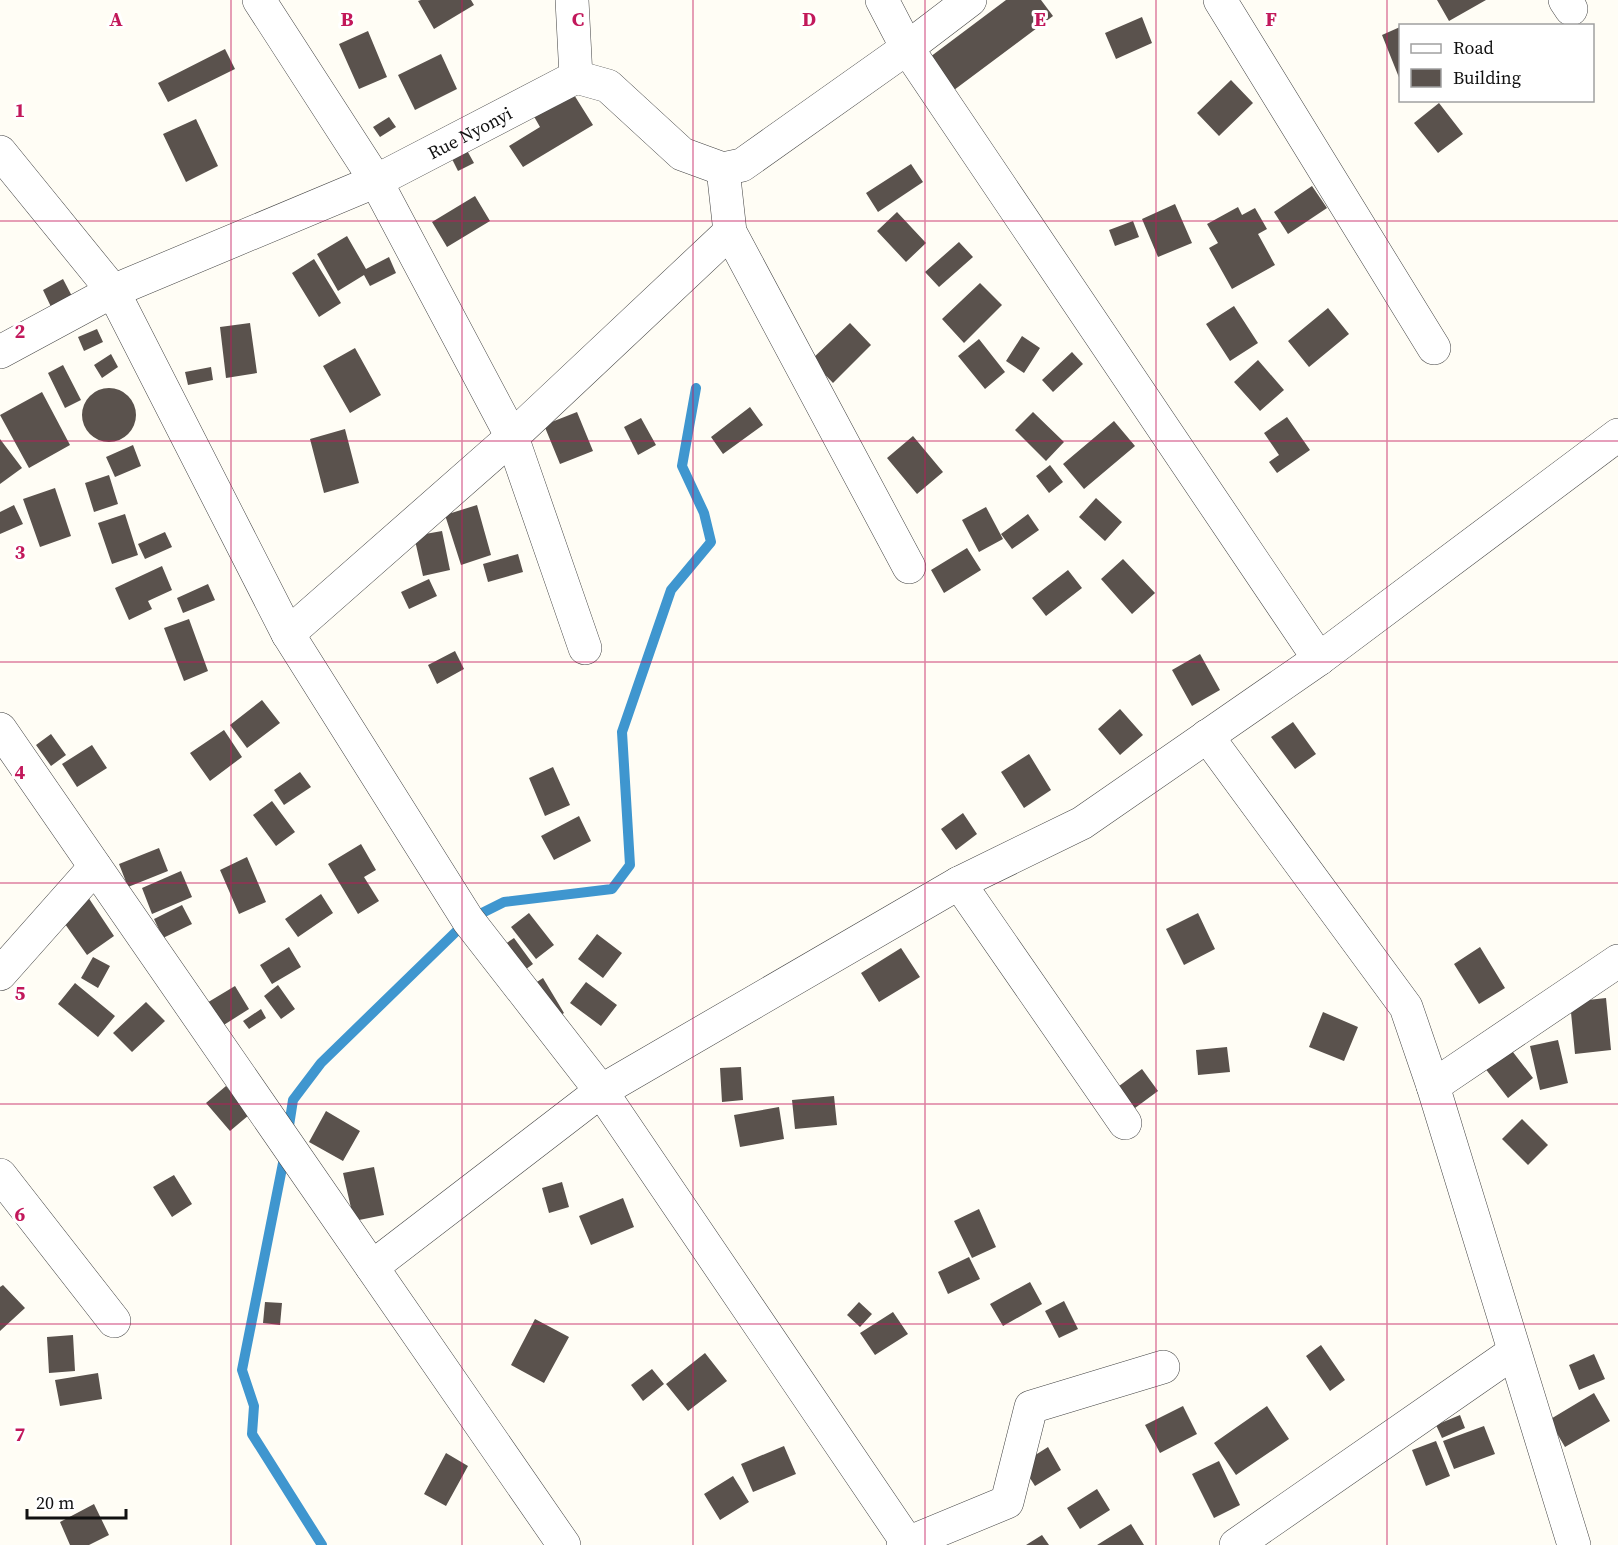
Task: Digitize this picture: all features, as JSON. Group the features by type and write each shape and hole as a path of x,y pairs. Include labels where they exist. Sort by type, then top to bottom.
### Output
{"street":[{"path":"259,0 376,181 512,437 585,648"},
{"path":"572,0 576,77 608,86 682,154 723,168 742,165 907,48 970,0"},
{"path":"882,0 907,48 1318,659"},
{"path":"1220,0 1434,348"},
{"name":"Rue Nyonyi","path":"0,352 113,291 376,181 576,77"},
{"path":"0,152 113,291 288,634 468,920 601,1091 906,1544 1007,1502 1031,1407 1163,1367"},
{"path":"723,168 730,232 909,567"},
{"path":"288,634 512,437 730,232"},
{"path":"372,1267 601,1091 959,883 1082,823 1318,659 1618,435"},
{"path":"0,729 564,1545"},
{"path":"1207,736 1406,1007 1433,1086 1574,1545"},
{"path":"0,975 95,867"},
{"path":"959,883 1125,1122"},
{"path":"1433,1086 1618,961"},
{"path":"0,1174 114,1321"},
{"path":"1236,1545 1515,1352"}],"building":[{"path":"471,0 474,5 434,29 418,1"},
{"path":"1006,0 1041,0 1053,16 950,93 926,60"},
{"path":"1437,0 1486,0 1449,21"},
{"path":"1142,17 1152,43 1116,59 1105,33"},
{"path":"1399,27 1399,78 1382,35"},
{"path":"368,31 387,77 359,89 339,44"},
{"path":"225,49 235,69 168,102 158,83"},
{"path":"441,54 457,89 415,110 398,75"},
{"path":"1231,80 1253,103 1219,136 1197,113"},
{"path":"571,90 593,125 523,167 509,146 540,127 532,113"},
{"path":"1439,103 1463,134 1438,153 1414,123"},
{"path":"389,117 396,127 380,137 373,127"},
{"path":"196,119 218,166 186,182 163,134"},
{"path":"464,145 474,163 458,171 449,153"},
{"path":"911,164 923,182 878,212 866,193"},
{"path":"1312,186 1327,208 1288,234 1274,212"},
{"path":"475,196 490,221 447,247 432,222"},
{"path":"1175,204 1192,243 1158,257 1142,219"},
{"path":"1238,207 1242,215 1255,208 1267,229 1258,234 1275,265 1232,289 1209,248 1218,243 1207,224"},
{"path":"897,212 926,243 906,262 877,231"},
{"path":"1133,221 1139,237 1115,246 1109,230"},
{"path":"347,236 366,269 389,257 396,273 370,286 364,275 338,291 317,254"},
{"path":"959,242 973,257 939,287 925,272"},
{"path":"314,259 341,303 319,317 292,273"},
{"path":"63,279 74,300 53,311 43,290"},
{"path":"980,283 1002,305 964,343 942,319"},
{"path":"1234,306 1258,343 1230,361 1206,324"},
{"path":"1328,308 1349,334 1309,367 1288,341"},
{"path":"250,323 257,373 226,378 220,327"},
{"path":"850,323 871,345 833,383 811,360"},
{"path":"97,329 103,342 84,351 78,337"},
{"path":"1022,336 1040,348 1024,373 1006,361"},
{"path":"979,339 1005,372 985,389 958,356"},
{"path":"355,348 381,395 350,413 323,366"},
{"path":"1072,352 1083,364 1053,392 1042,380"},
{"path":"111,354 118,367 102,378 94,365"},
{"path":"1258,360 1284,390 1260,411 1234,382"},
{"path":"63,365 81,400 65,408 48,373"},
{"path":"211,367 213,380 188,385 185,372"},
{"path":"104,388 114,388 128,396 134,405 136,415 134,425 128,434 114,442 104,442 87,430 82,420 82,410 94,393"},
{"path":"42,392 70,445 29,468 0,415"},
{"path":"750,407 763,425 723,454 711,437"},
{"path":"577,412 593,451 560,464 544,425"},
{"path":"1033,412 1064,442 1046,461 1015,430"},
{"path":"1287,417 1310,450 1277,473 1269,462 1279,455 1264,433"},
{"path":"641,418 656,445 638,455 624,427"},
{"path":"1114,421 1135,446 1084,489 1063,464"},
{"path":"345,429 359,483 324,493 310,439"},
{"path":"913,436 943,472 917,494 887,458"},
{"path":"0,439 22,468 0,484"},
{"path":"133,445 141,466 115,477 106,457"},
{"path":"1050,465 1063,482 1049,493 1036,476"},
{"path":"109,475 118,504 94,512 85,483"},
{"path":"55,488 71,536 40,547 23,499"},
{"path":"1096,498 1122,522 1105,541 1079,517"},
{"path":"14,505 23,524 0,534 0,512"},
{"path":"477,505 491,555 461,565 445,515"},
{"path":"986,507 1003,539 979,552 962,520"},
{"path":"125,514 138,555 112,564 98,523"},
{"path":"1028,514 1039,530 1012,549 1001,534"},
{"path":"442,531 450,570 423,576 414,536"},
{"path":"165,532 172,547 145,559 138,544"},
{"path":"967,548 981,570 944,593 931,570"},
{"path":"518,554 523,572 488,582 483,564"},
{"path":"1123,559 1155,593 1132,614 1101,579"},
{"path":"162,566 172,590 148,601 152,609 129,620 115,588"},
{"path":"1068,570 1082,588 1046,616 1032,598"},
{"path":"429,579 437,596 409,609 401,592"},
{"path":"208,584 215,600 183,613 177,598"},
{"path":"189,619 208,671 184,681 164,628"},
{"path":"455,651 464,669 437,684 428,665"},
{"path":"1200,654 1220,690 1192,706 1172,670"},
{"path":"262,700 280,723 247,748 230,725"},
{"path":"1120,709 1143,735 1120,755 1098,729"},
{"path":"1293,722 1316,754 1295,769 1271,737"},
{"path":"224,730 242,757 210,781 190,753"},
{"path":"51,734 66,755 51,766 36,745"},
{"path":"92,745 107,768 77,787 62,764"},
{"path":"1029,754 1051,790 1024,808 1001,772"},
{"path":"553,767 570,805 545,816 529,778"},
{"path":"300,772 311,787 284,805 274,790"},
{"path":"272,801 295,832 276,846 253,815"},
{"path":"963,813 977,834 956,850 941,829"},
{"path":"579,816 591,841 554,860 541,836"},
{"path":"361,844 376,870 364,877 379,901 358,914 328,864"},
{"path":"159,848 168,871 128,887 119,864"},
{"path":"247,857 266,902 239,914 220,870"},
{"path":"181,871 192,897 152,914 142,888"},
{"path":"321,894 333,913 298,937 285,919"},
{"path":"88,897 114,936 87,955 60,917"},
{"path":"182,905 192,924 163,938 154,919"},
{"path":"529,913 554,945 536,959 511,927"},
{"path":"1198,913 1215,949 1184,965 1166,929"},
{"path":"597,934 622,953 603,978 578,959"},
{"path":"514,938 533,964 514,978 495,951"},
{"path":"289,947 301,967 272,984 260,965"},
{"path":"1480,947 1505,988 1479,1004 1454,964"},
{"path":"901,948 920,977 879,1002 861,973"},
{"path":"93,957 110,966 98,988 81,978"},
{"path":"543,978 564,1013 550,1022 529,987"},
{"path":"586,982 617,1005 601,1026 570,1003"},
{"path":"75,983 115,1016 98,1037 58,1004"},
{"path":"278,985 295,1009 281,1019 264,996"},
{"path":"235,986 249,1009 219,1028 205,1004"},
{"path":"1606,998 1611,1050 1575,1054 1570,1002"},
{"path":"146,1002 165,1021 132,1052 113,1033"},
{"path":"261,1009 266,1018 249,1029 243,1021"},
{"path":"1323,1012 1358,1027 1344,1061 1309,1047"},
{"path":"1558,1040 1568,1083 1540,1090 1530,1046"},
{"path":"1506,1043 1533,1078 1508,1098 1481,1063"},
{"path":"1227,1047 1230,1072 1198,1075 1196,1050"},
{"path":"741,1067 743,1100 722,1102 720,1068"},
{"path":"1142,1069 1158,1091 1131,1111 1115,1089"},
{"path":"226,1086 249,1115 230,1131 206,1103"},
{"path":"834,1096 837,1125 795,1129 792,1100"},
{"path":"779,1107 784,1139 740,1147 734,1115"},
{"path":"326,1111 360,1131 343,1161 309,1142"},
{"path":"1522,1119 1548,1145 1528,1165 1502,1139"},
{"path":"374,1167 384,1215 354,1221 343,1173"},
{"path":"174,1175 192,1204 172,1217 153,1187"},
{"path":"562,1182 569,1207 549,1213 542,1188"},
{"path":"623,1198 634,1227 591,1245 579,1216"},
{"path":"979,1209 996,1247 972,1258 954,1221"},
{"path":"969,1257 980,1279 948,1294 938,1272"},
{"path":"1030,1282 1042,1304 1003,1326 990,1304"},
{"path":"3,1285 25,1308 0,1331 0,1287"},
{"path":"1064,1301 1078,1329 1059,1338 1045,1311"},
{"path":"265,1302 282,1303 280,1325 263,1323"},
{"path":"859,1302 872,1314 860,1327 847,1315"},
{"path":"893,1312 908,1334 875,1355 860,1333"},
{"path":"535,1319 569,1337 544,1383 511,1365"},
{"path":"73,1335 75,1371 49,1373 47,1337"},
{"path":"1321,1345 1345,1380 1330,1391 1306,1356"},
{"path":"705,1353 727,1381 688,1411 666,1384"},
{"path":"1594,1354 1605,1379 1579,1390 1569,1365"},
{"path":"652,1369 664,1384 643,1401 631,1385"},
{"path":"98,1373 102,1399 60,1406 55,1380"},
{"path":"1594,1393 1610,1421 1565,1447 1549,1420"},
{"path":"1183,1406 1197,1434 1160,1453 1145,1425"},
{"path":"1267,1406 1289,1439 1236,1475 1214,1443"},
{"path":"1460,1415 1465,1428 1442,1438 1436,1425"},
{"path":"1484,1426 1495,1454 1454,1469 1443,1441"},
{"path":"1436,1441 1450,1476 1426,1486 1412,1450"},
{"path":"784,1446 796,1474 753,1492 741,1464"},
{"path":"1048,1447 1061,1470 1035,1486 1021,1464"},
{"path":"446,1453 468,1466 446,1506 424,1494"},
{"path":"1219,1461 1240,1505 1214,1518 1192,1474"},
{"path":"733,1476 749,1502 720,1520 704,1494"},
{"path":"1097,1489 1110,1510 1080,1529 1067,1508"},
{"path":"94,1504 109,1535 89,1545 70,1545 60,1522"},
{"path":"1131,1524 1144,1545 1097,1545"},
{"path":"1042,1535 1049,1545 1026,1545"}],"waterway":[{"path":"288,1132 293,1100 321,1063 468,920 504,902 612,889 630,865 622,732 671,590 711,542 704,513 682,466 696,388"},
{"path":"285,1153 242,1370 254,1406 252,1434 322,1545"}]}
